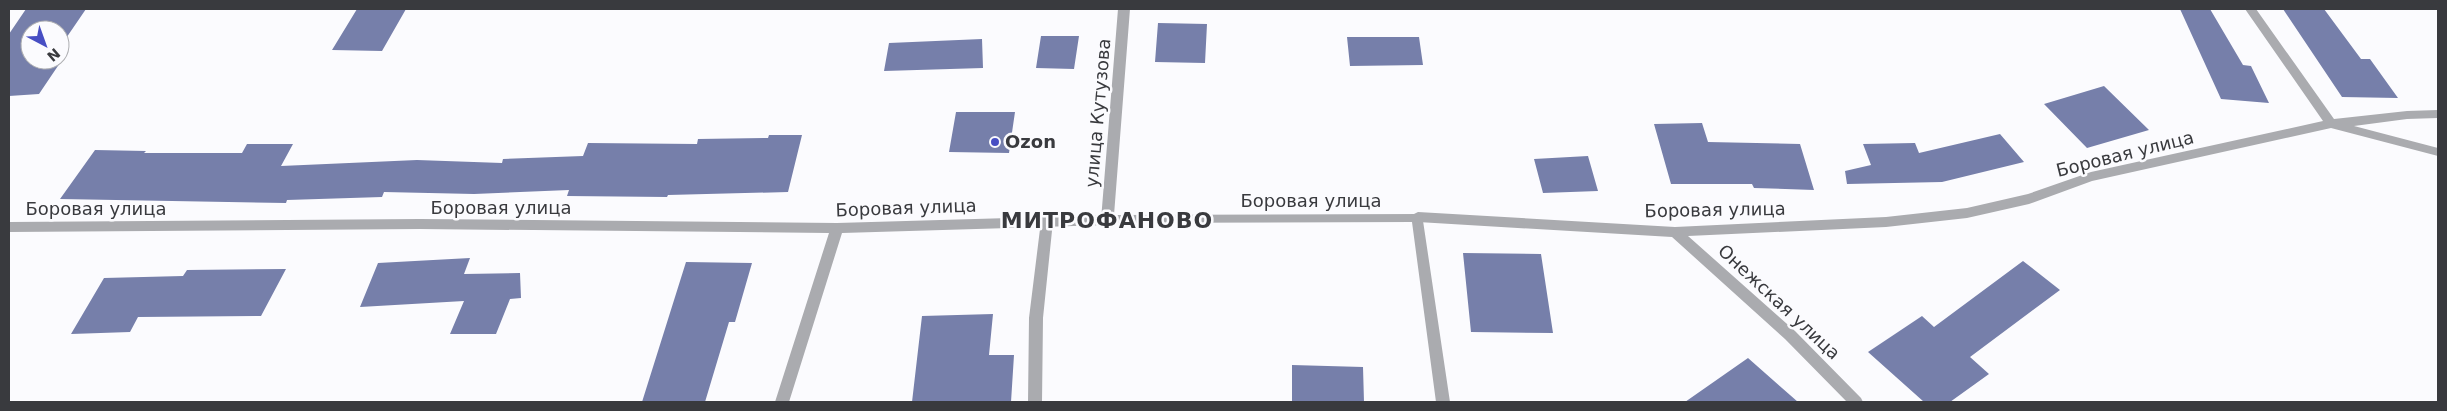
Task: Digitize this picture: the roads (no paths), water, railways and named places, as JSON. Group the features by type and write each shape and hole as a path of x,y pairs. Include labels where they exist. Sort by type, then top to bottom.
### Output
{"street":[{"name":"улица Кутузова","path":"1107,220 1124,9"},
{"path":"2250,9 2331,124"},
{"name":"Боровая улица","path":"9,227 430,224 837,228 1107,220 1418,217 1675,232 1886,222 1967,213 2028,199 2091,177 2331,124 2407,115 2438,114"},
{"name":"Боровая улица","path":"2331,124 2438,152"},
{"path":"1418,217 1443,402"},
{"path":"1035,402 1036,318 1046,222"},
{"path":"782,402 837,228"},
{"name":"Онежская улица","path":"1675,232 1790,335 1856,402"}],"place":[{"name":"Ozon","path":"995,142"}],"district":[{"name":"МИТРОФАНОВО","path":"1107,220"}]}
